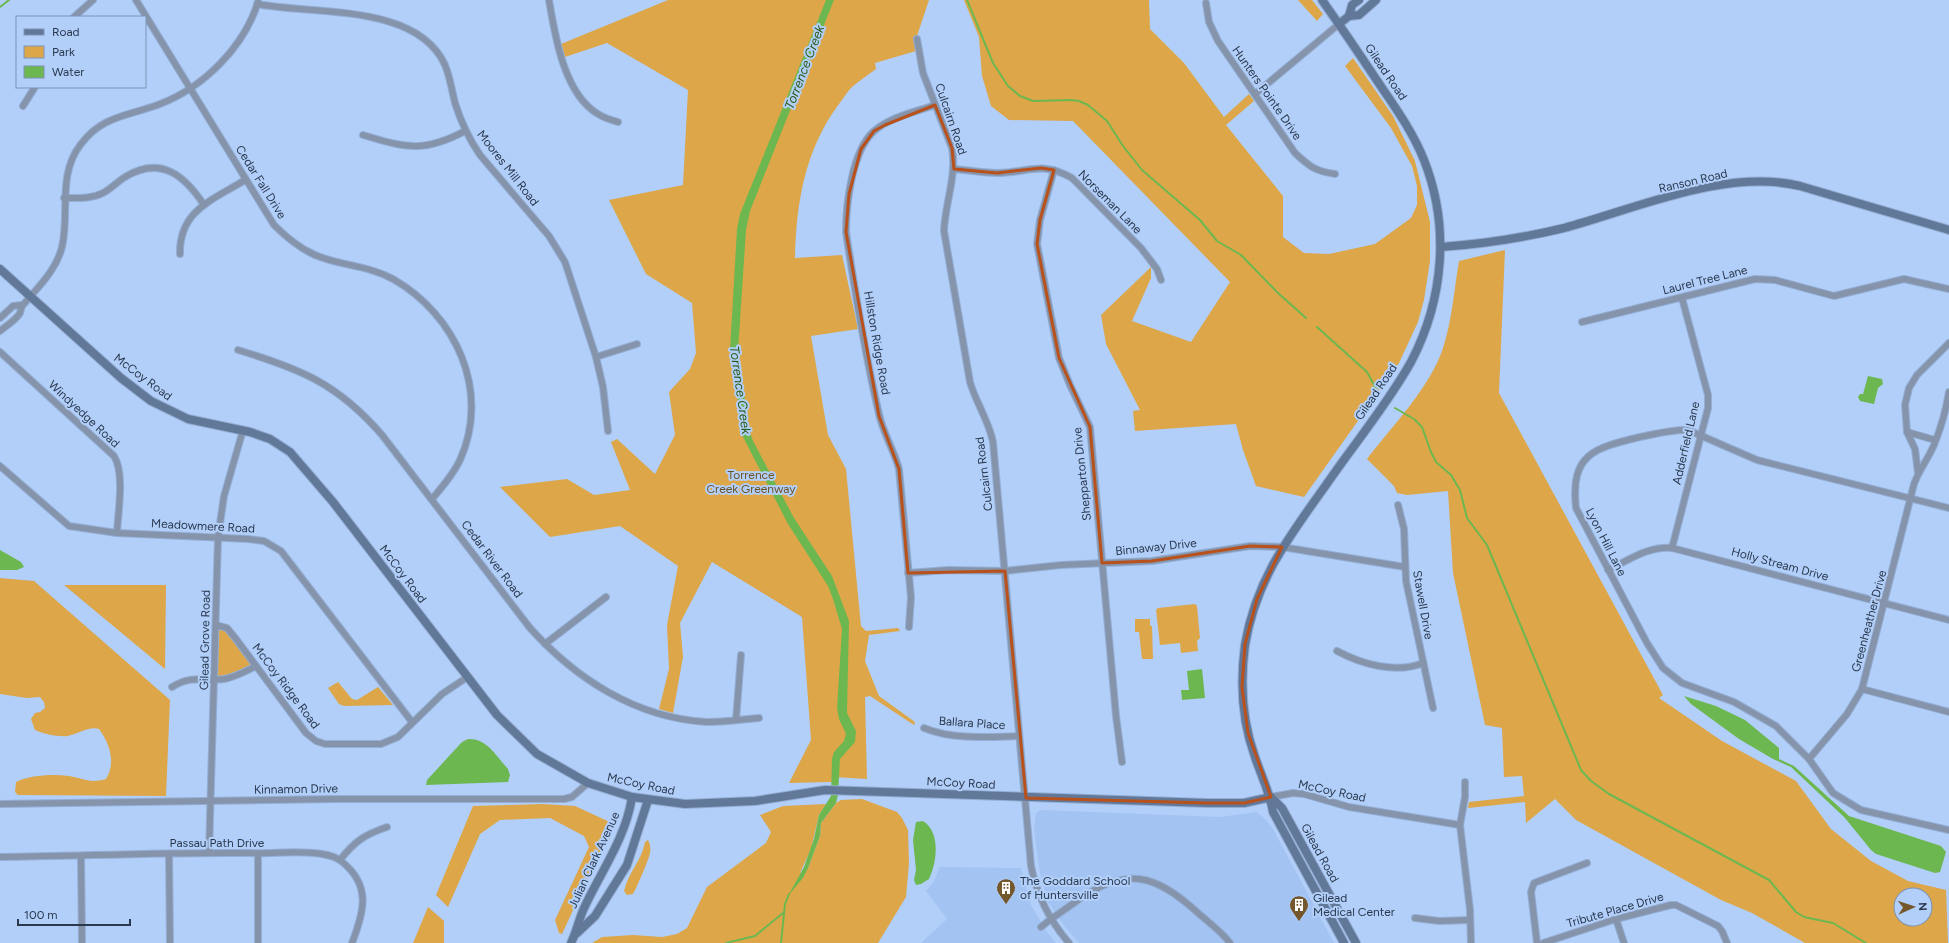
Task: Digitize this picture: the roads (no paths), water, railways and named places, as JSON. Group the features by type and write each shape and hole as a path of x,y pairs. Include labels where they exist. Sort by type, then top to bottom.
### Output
{"main road":[{"name":"Gilead Road","path":"1322,0 1404,120 1424,159 1432,182 1437,205 1441,247 1438,283 1434,304 1428,323 1411,361 1386,400 1282,547 1264,580 1255,605 1246,644 1242,687 1248,733 1254,755 1271,797 1273,812 1344,943"},
{"path":"1349,16 1352,5 1360,0"},
{"path":"1339,24 1349,16 1359,15 1376,0"},
{"name":"Ranson Road","path":"1441,247 1516,239 1564,228 1688,192 1756,181 1783,182 1800,186 1949,230"},
{"name":"McCoy Road","path":"0,269 116,373 152,401 188,419 243,430 281,445 299,460 333,502 466,678 497,715 523,742 553,764 588,783 632,797 685,804 716,804 761,800 825,790 1207,804 1244,803 1271,797"},
{"name":"Julian Clark Avenue","path":"571,943 576,933 584,907 609,861 630,812 632,797"},
{"name":"Gilead Road","path":"1271,797 1282,808 1356,943"},
{"name":"Julian Clark Avenue","path":"576,933 595,916 627,865 648,800"}],"street":[{"path":"75,16 93,0"},
{"name":"Cedar Fall Drive","path":"136,0 146,16"},
{"path":"549,0 560,53 575,90 583,102 597,114 618,122"},
{"path":"0,331 20,314 22,306 32,297 50,272 61,249 64,226 65,185 70,163 80,145 93,131 113,118 160,104 207,76 230,53 245,30 257,2"},
{"name":"Moores Mill Road","path":"257,2 294,10 343,13 393,22 409,28 430,43 445,64 459,116 465,131 480,155 549,236 560,252 572,283 596,357 603,387 608,431"},
{"name":"Hunters Pointe Drive","path":"1206,3 1209,22 1216,37 1295,153 1312,168 1319,172 1335,174"},
{"name":"Cedar Fall Drive","path":"146,16 245,180 274,225 291,241 316,255 362,266 392,279 431,308 454,338 468,371 472,397 471,420 460,460 450,477 432,499"},
{"path":"1255,94 1339,24"},
{"name":"Culcairn Road","path":"917,39 920,62 952,148 954,169 944,220 946,248 970,382 974,396 991,433 1005,571 1019,736 1034,879 1037,892 1050,919 1069,943"},
{"path":"23,106 34,88"},
{"name":"Hillston Ridge Road","path":"908,627 910,597 899,469 895,454 882,425 870,371 846,232 846,214 857,161 867,140 874,131 884,125 935,105"},
{"path":"363,135 397,146 419,148 465,131"},
{"name":"Norseman Lane","path":"954,169 997,173 1041,168 1054,170 1072,178 1140,248 1157,269 1161,280"},
{"path":"64,198 80,198 104,193 134,172 155,169 173,172 178,175 192,187 204,205"},
{"name":"Shepparton Drive","path":"1054,170 1040,220 1038,244 1059,358 1090,427 1116,716 1122,762"},
{"path":"180,254 181,241 186,222 204,205 245,180"},
{"name":"Laurel Tree Lane","path":"1582,322 1755,279 1775,280 1834,296 1904,279 1949,289"},
{"name":"Adderfield Lane","path":"1672,548 1708,408 1708,395 1682,298"},
{"path":"0,318 13,306 22,306"},
{"name":"Greenheather Drive","path":"1918,473 1915,449 1907,432 1904,405 1909,388 1917,375 1949,343"},
{"path":"596,357 637,344"},
{"name":"Cedar River Road","path":"238,350 292,368 313,378 344,398 370,422 432,499 530,628 566,665 589,682 608,693 643,709 682,719 706,722 759,718"},
{"name":"Windyedge Road","path":"0,352 114,456 120,473 117,533"},
{"name":"Greenheather Drive","path":"1809,759 1847,714 1862,689 1918,473 1941,429 1949,392"},
{"name":"Lyon Hill Lane","path":"1949,508 1758,460 1688,430 1676,429 1608,444 1598,449 1586,459 1576,474 1574,488 1576,508 1647,643 1663,668 1682,683 1734,702 1776,726 1809,759 1833,793 1861,810 1949,830"},
{"name":"Gilead Grove Road","path":"209,853 212,800 218,537 226,488 243,430"},
{"path":"1907,432 1936,440"},
{"name":"Meadowmere Road","path":"0,466 62,522 69,526 117,533 218,537 264,541 281,551 412,722"},
{"name":"Stawell Drive","path":"1398,505 1404,529 1406,581 1433,708"},
{"name":"Binnaway Drive","path":"908,573 948,570 1005,571 1102,563 1152,561 1250,546 1282,547 1405,567"},
{"name":"Holly Stream Drive","path":"1608,570 1646,551 1660,547 1672,548 1949,620"},
{"path":"545,644 606,598"},
{"name":"McCoy Ridge Road","path":"216,625 227,628 236,638 306,733 316,741 325,744 381,744 398,737 442,694 466,678"},
{"path":"1337,651 1353,659 1383,666 1403,668 1423,663"},
{"path":"736,720 741,655"},
{"path":"172,687 189,679 215,679 234,676 256,666"},
{"path":"1862,689 1949,712"},
{"name":"Ballara Place","path":"924,728 941,734 1019,736"},
{"path":"1465,782 1465,796 1460,825 1471,943"},
{"name":"Kinnamon Drive","path":"0,804 212,800 439,798 564,799 572,797 588,783"},
{"name":"McCoy Road","path":"1271,797 1293,793 1304,794 1349,807 1460,825"},
{"path":"340,860 353,845 363,837 387,827"},
{"name":"Passau Path Drive","path":"0,857 209,853 321,854 340,860 356,877 360,884 363,898 361,920 352,943"},
{"path":"169,854 170,943"},
{"path":"258,854 258,943"},
{"path":"81,856 82,943"},
{"path":"1536,943 1531,892 1534,883 1588,863"},
{"path":"1041,927 1050,919 1106,883 1118,880 1143,879 1154,882 1177,895 1230,943"},
{"name":"Tribute Place Drive","path":"1543,943 1616,919 1662,906 1676,905 1718,926 1727,943"},
{"path":"1415,918 1439,921 1470,920"},
{"path":"1616,919 1624,943"}],"water":[{"path":"826,0 834,0 750,211 746,230 738,351 749,429 753,441 794,518 832,576 849,621 847,713 856,731 855,742 840,759 838,795 836,803 821,823 820,836 808,868 803,878 788,896 804,867 814,839 819,815 831,796 832,759 834,752 844,741 846,734 839,719 837,708 842,629 828,586 788,524 743,437 730,350 737,229 740,214"},
{"path":"1868,376 1882,379 1883,384 1878,388 1874,404 1860,401 1858,397 1860,394 1863,394"},
{"path":"0,550 21,562 24,567 17,570 0,570"},
{"path":"1202,669 1205,698 1182,700 1181,690 1189,690 1187,671"},
{"path":"1684,696 1716,706 1745,720 1779,748 1779,759 1794,766 1849,816 1941,846 1946,852 1940,872 1935,873 1876,854 1845,818 1791,767 1773,759 1739,739 1691,704"},
{"path":"468,739 481,741 491,749 508,769 510,775 508,782 426,785 427,780 462,742"},
{"path":"923,821 933,832 936,848 934,865 929,879 916,885 914,880 916,870 913,840 916,822"}],"waterway":[{"path":"0,7 9,0"},
{"path":"967,0 993,63 1008,86 1020,96 1033,101 1071,100 1079,101 1088,105 1107,121 1123,146 1142,170 1200,220 1217,241 1241,255 1278,293 1306,318"},
{"path":"1317,327 1367,372 1379,394"},
{"path":"1395,408 1414,419 1422,427 1436,462 1451,475 1460,490 1467,518 1487,545 1581,770 1591,781 1609,794 1769,880 1796,912 1804,917 1833,923 1866,943"},
{"name":"Torrence Creek","path":"781,943 785,904 789,894"},
{"path":"726,943 755,936 783,913"}],"place":[{"name":"The Goddard School of Huntersville","path":"1006,905"},
{"name":"Gilead Medical Center","path":"1299,922"}],"park label":[{"name":"Torrence Creek Greenway","path":"751,482"}]}
